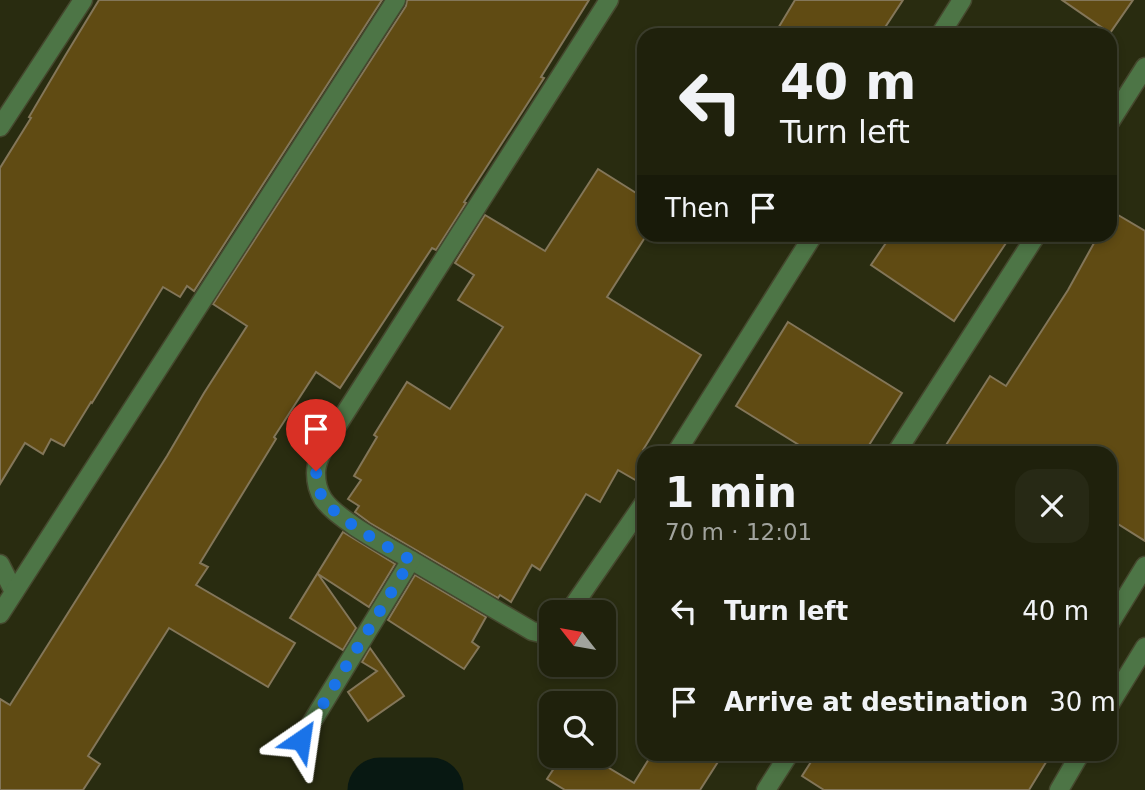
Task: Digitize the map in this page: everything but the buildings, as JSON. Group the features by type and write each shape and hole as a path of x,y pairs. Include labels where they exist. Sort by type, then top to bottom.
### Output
{"street":[{"path":"0,127 83,0"},
{"path":"0,614 396,0"},
{"path":"539,633 531,631 379,542 338,514 324,500 317,486 316,471 320,456 342,417 609,0"},
{"path":"944,28 962,0"},
{"path":"1117,111 1145,67"},
{"path":"680,446 809,242"},
{"path":"901,446 1032,242"},
{"path":"577,600 637,513"},
{"path":"301,740 411,560"},
{"path":"0,564 14,592"},
{"path":"1117,612 1145,566"},
{"path":"1117,693 1145,647"},
{"path":"766,790 785,761"},
{"path":"1059,790 1076,761"}],"waterway":[{"path":"380,790 431,790"}],"route":[{"path":"301,740 411,560 338,514 324,500 317,486 316,471"}]}
